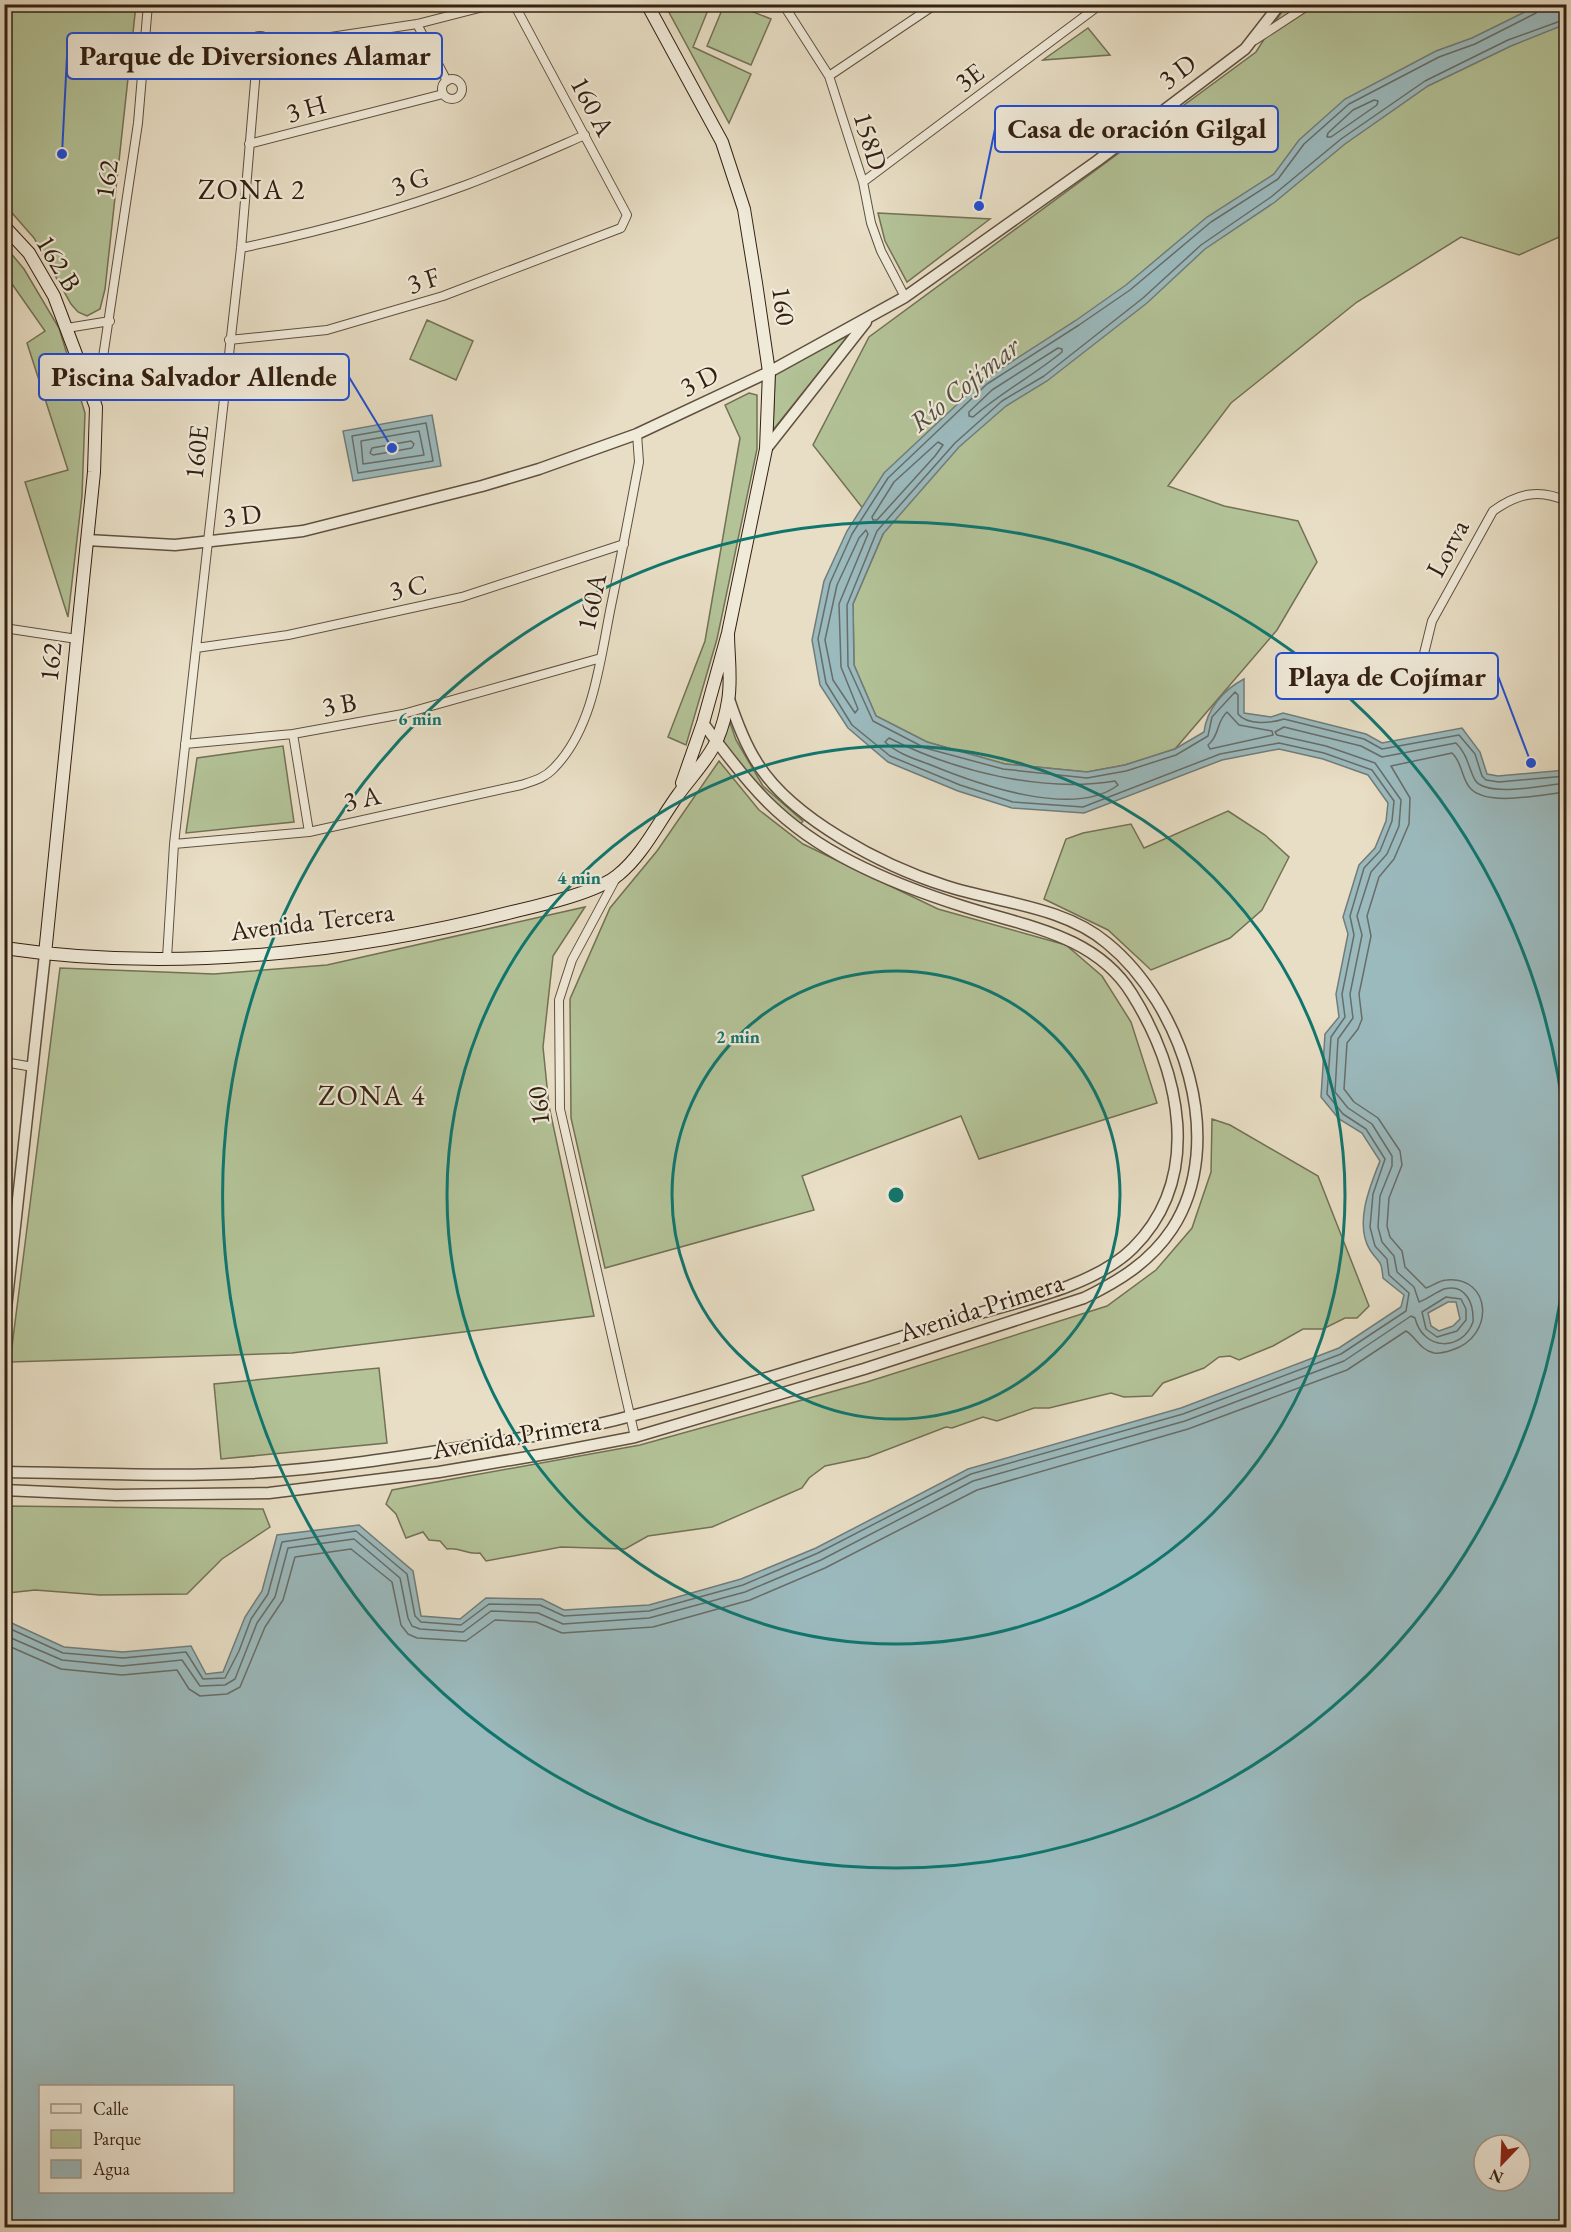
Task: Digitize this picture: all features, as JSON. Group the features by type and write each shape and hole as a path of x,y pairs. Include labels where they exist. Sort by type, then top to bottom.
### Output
{"main road":[{"name":"160","path":"647,4 722,142 750,239 769,372 766,449 728,633 703,723 678,795"},
{"name":"162 B","path":"4,226 29,253 54,296 96,408"},
{"name":"162","path":"45,954 94,472 96,408"},
{"name":"160","path":"618,875 651,836 716,742 729,699 728,633"},
{"path":"707,705 720,699 729,699"},
{"name":"Avenida Tercera","path":"4,948 45,954 167,958 299,952 375,941 496,916 551,902 618,875"}],"street":[{"name":"162","path":"96,408 138,123 148,4"},
{"path":"271,46 417,24 495,4"},
{"name":"160 A","path":"514,4 627,215 621,228"},
{"name":"158D","path":"783,4 829,76 863,182 871,223 881,251 905,297"},
{"name":"3E","path":"863,182 1101,4"},
{"name":"3 D","path":"87,540 175,545 303,531 358,519 539,469 637,434 769,372 905,297 1097,161 1249,45 1280,4"},
{"path":"1249,45 1310,4"},
{"path":"829,76 931,6"},
{"path":"417,24 447,81"},
{"path":"265,37 271,46 266,57 257,58 249,51 249,44 253,38 265,37"},
{"name":"160E","path":"167,958 174,844 241,248 257,58"},
{"path":"447,81 459,82 461,93 452,99 443,94 442,87 447,81"},
{"name":"3 H","path":"249,144 443,94"},
{"name":"3 G","path":"241,248 320,231 366,218 466,185 585,135"},
{"name":"3 F","path":"229,340 337,327 443,297 621,228"},
{"path":"766,449 868,319"},
{"name":"162 B","path":"67,328 110,321"},
{"name":"160A","path":"554,769 568,749 588,708 601,658 639,462 637,434"},
{"name":"Lorva","path":"1417,682 1432,621 1493,511 1506,501 1528,492 1566,501"},
{"name":"3 C","path":"196,648 288,635 462,597 624,544"},
{"path":"4,628 77,639"},
{"name":"3 B","path":"185,744 293,734 403,714 601,658"},
{"name":"Avenida Primera","path":"4,1490 116,1495 269,1493 439,1472 635,1437 864,1369 1084,1298 1133,1270 1154,1252 1173,1228 1191,1189 1198,1143 1196,1105 1178,1043 1160,1004 1136,969 1106,941 1064,919 1009,901 945,886 886,862 803,814 775,787 756,762 729,699"},
{"name":"Avenida Primera","path":"4,1472 250,1473 342,1465 583,1428 630,1417 856,1351 1077,1283 1112,1265 1132,1249 1156,1220 1177,1165 1178,1107 1157,1040 1130,991 1088,950 1062,936 1031,924 966,908 906,887 852,862 804,835 762,800 703,723"},
{"path":"293,734 309,832"},
{"name":"3 A","path":"174,844 309,832 521,785 542,778 554,769"},
{"name":"160","path":"618,875 572,960 559,1000 557,1017 560,1109 635,1437"},
{"name":"162","path":"4,1326 45,954"},
{"path":"4,1062 33,1067"},
{"path":"1178,1107 1196,1105"},
{"path":"1077,1283 1084,1298"},
{"path":"856,1351 864,1369"}],"green space":[{"path":"5,4 136,5 105,289 100,309 87,316 78,312 71,304 34,238 5,205"},
{"path":"665,5 710,5 693,47 751,74 729,123"},
{"path":"724,5 736,5 771,19 751,65 707,46"},
{"path":"1286,5 1566,5 1566,234 1519,255 1461,237 1357,302 1231,403 1168,486 1224,506 1298,521 1317,562 1277,630 1175,749 1125,765 1087,772 1005,764 927,742 876,716 854,665 853,604 883,534 813,445 869,337 1256,52"},
{"path":"1088,28 1110,55 1043,60"},
{"path":"878,213 990,219 907,282 885,241"},
{"path":"4,245 24,269 59,328 85,413 82,496 68,617 25,482 68,470 27,343 45,331 5,274"},
{"path":"427,320 473,341 456,380 410,359"},
{"path":"849,335 773,430 775,373"},
{"path":"749,393 757,395 757,449 717,639 686,745 668,737 705,641 740,438 725,405"},
{"path":"728,717 736,740 763,786 803,821 799,826 759,788 723,741"},
{"path":"283,746 294,822 186,833 197,758"},
{"path":"719,761 759,810 803,844 938,909 1066,945 1102,976 1131,1022 1157,1103 979,1159 961,1116 802,1176 814,1210 605,1268 571,1118 570,999 610,908 657,851"},
{"path":"1228,811 1265,835 1289,857 1262,910 1230,938 1151,970 1108,930 1044,899 1066,839 1083,833 1131,824 1144,848"},
{"path":"585,907 553,956 543,1047 549,1106 594,1316 292,1353 10,1362 60,968 214,974 327,965"},
{"path":"1212,1119 1230,1125 1318,1176 1369,1306 1357,1318 1345,1318 1323,1329 1303,1329 1273,1346 1239,1360 1230,1356 1219,1357 1204,1368 1163,1383 1152,1396 1124,1397 1111,1393 1049,1408 1034,1408 997,1421 983,1417 952,1428 946,1427 868,1457 825,1466 809,1478 802,1488 712,1527 648,1536 625,1549 561,1547 486,1561 480,1553 447,1549 440,1541 429,1540 423,1532 406,1538 396,1514 386,1504 392,1490 640,1445 867,1382 1107,1306 1156,1270 1192,1228 1211,1172"},
{"path":"379,1368 387,1443 221,1459 214,1384"},
{"path":"5,1506 263,1509 270,1527 222,1559 187,1594 100,1595 35,1590 8,1593 4,1592"}],"water":[{"path":"1539,5 1566,5 1566,24 1511,46 1428,86 1345,144 1275,202 1205,249 1147,303 1047,381 1006,406 959,447 883,534 853,604 854,665 876,716 927,742 1005,764 1087,772 1125,765 1175,749 1204,732 1212,708 1217,701 1244,679 1244,713 1271,717 1283,713 1366,734 1382,743 1462,728 1480,752 1487,774 1498,776 1566,770 1566,2227 5,2227 5,1620 64,1647 123,1652 191,1646 206,1674 223,1672 245,1617 262,1591 277,1535 359,1525 413,1571 421,1616 460,1619 486,1598 542,1599 564,1610 649,1605 741,1579 816,1548 968,1469 1181,1408 1339,1348 1401,1307 1404,1295 1383,1278 1381,1264 1370,1250 1363,1229 1365,1205 1380,1161 1362,1133 1339,1119 1321,1097 1325,1034 1339,1017 1336,994 1348,934 1343,917 1359,865 1375,848 1386,821 1388,803 1368,775 1323,759 1279,749 1222,760 1084,813 1012,808 958,791 888,762 848,728 820,685 812,640 824,581 847,531 884,473 983,380 1126,285 1207,217 1274,174 1299,140 1345,99 1436,51 1472,38","holes":["1448,1302 1456,1302 1460,1319 1453,1326 1439,1331 1431,1326 1428,1313"]},
{"path":"432,415 441,466 353,481 343,431"}],"place":[{"name":"Parque de Diversiones Alamar","path":"62,154"},
{"name":"Casa de oración Gilgal","path":"979,206"},
{"name":"Piscina Salvador Allende","path":"392,448"},
{"name":"Playa de Cojímar","path":"1531,763"}],"district":[{"name":"ZONA 2","path":"252,189"},
{"name":"ZONA 4","path":"372,1095"}],"water label":[{"name":"Río Cojímar","path":"964,384"}]}
